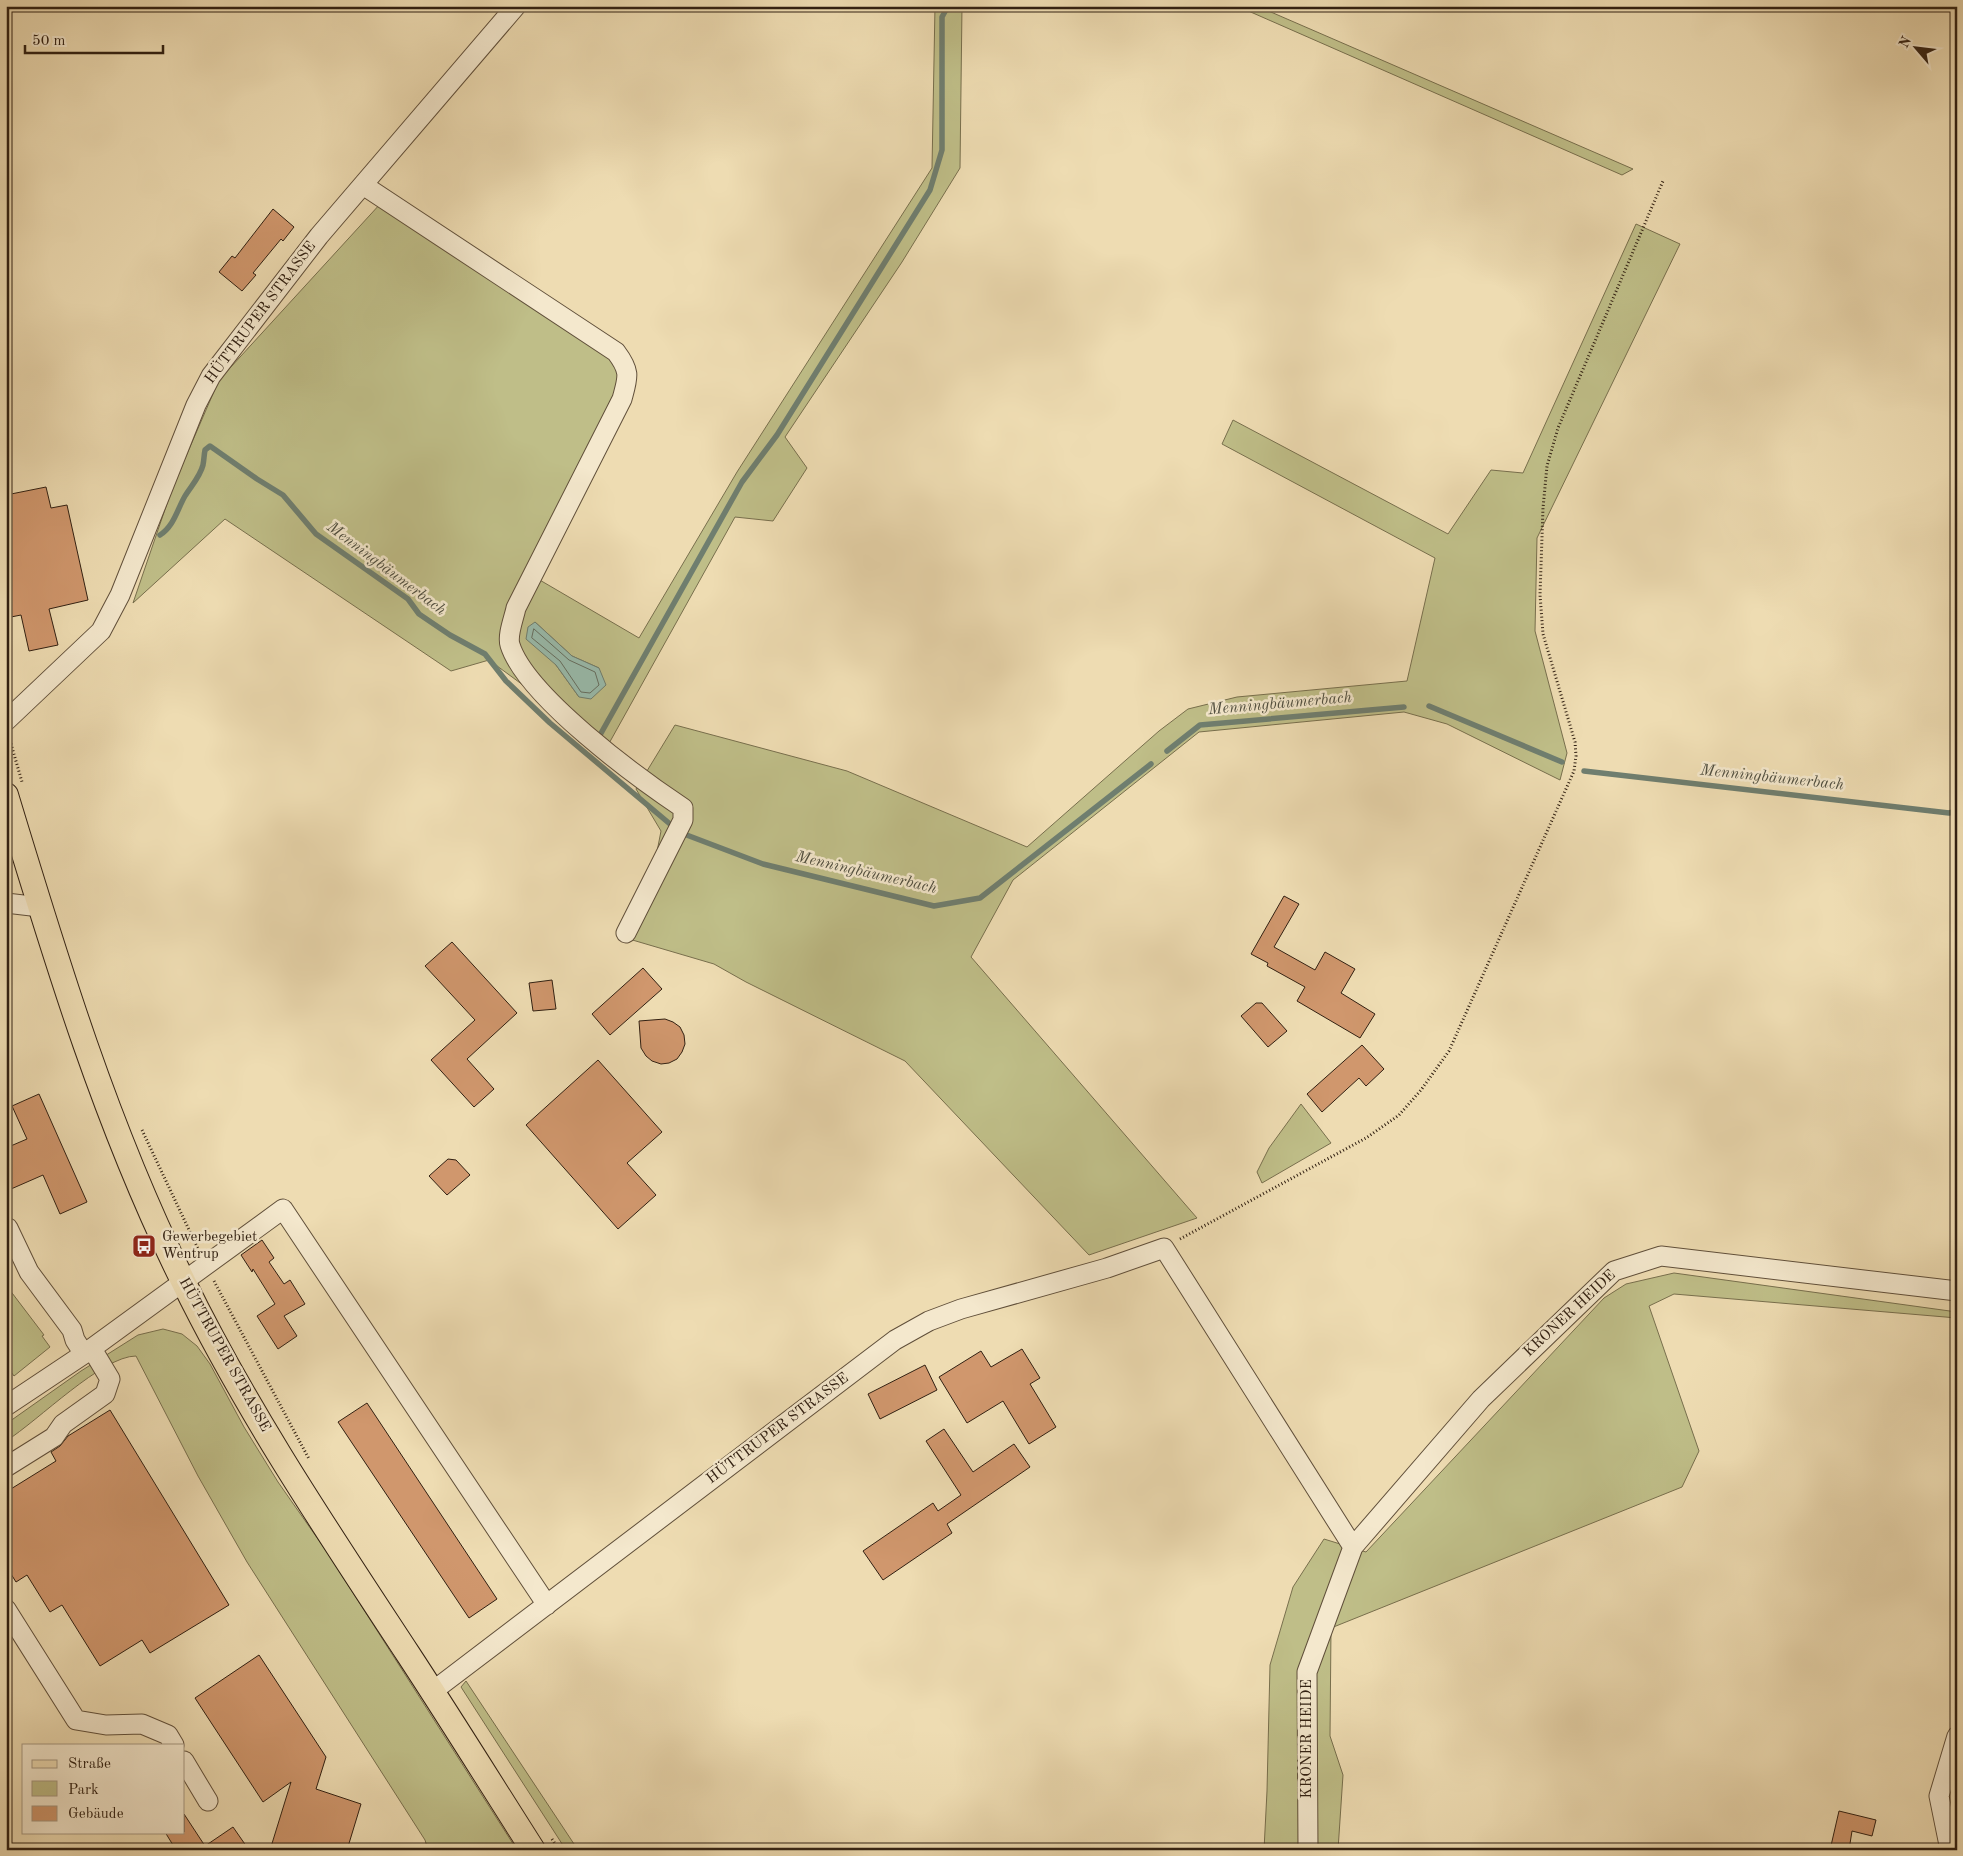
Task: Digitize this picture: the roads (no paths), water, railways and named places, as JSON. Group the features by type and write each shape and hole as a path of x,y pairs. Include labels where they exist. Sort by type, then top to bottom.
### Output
{"main road":[{"name":"HÜTTRUPER STRASSE","path":"14,789 40,907 99,1084 130,1164 183,1282 240,1388 303,1494 433,1691 541,1842"}],"street":[{"name":"HÜTTRUPER STRASSE","path":"8,729 101,631 120,595 196,405 211,376 319,236 516,6"},
{"path":"363,185 616,352 626,365 627,378 622,399 516,608 509,643 520,666 558,709 657,790 683,808 683,820 626,933"},
{"path":"6,903 40,907"},
{"path":"6,1406 88,1352 283,1209 547,1605"},
{"path":"6,1466 54,1437 63,1424 105,1394 110,1379 88,1352 74,1340 72,1330 29,1272 8,1228"},
{"name":"HÜTTRUPER STRASSE","path":"433,1691 895,1340 930,1321 962,1309 1107,1268 1164,1248 1353,1547"},
{"name":"KRONER HEIDE","path":"1308,1850 1307,1672 1353,1547 1480,1399 1614,1271 1661,1256 1957,1291"},
{"path":"6,1609 76,1720 106,1725 142,1724 168,1734 173,1744"},
{"path":"1950,1850 1940,1796 1957,1736"},
{"path":"185,1763 208,1801"}],"water":[{"path":"535,622 572,656 599,668 606,685 591,699 579,697 556,665 526,639 528,627"}],"waterway":[{"path":"600,735 742,482 777,435 930,190 942,150 942,17 948,6"},
{"name":"Menningbäumerbach","path":"160,535 169,527 185,496 198,477 202,469 205,450 210,446 283,495 316,534 408,599 419,614 450,635 485,654 506,681 550,723 670,824"},
{"name":"Menningbäumerbach","path":"1429,706 1562,762"},
{"name":"Menningbäumerbach","path":"1167,751 1200,725 1404,707"},
{"name":"Menningbäumerbach","path":"684,834 763,864 934,906 980,898 1151,764"},
{"name":"Menningbäumerbach","path":"1584,771 1949,813 1957,811"}],"place":[{"name":"Gewerbegebiet Wentrup","path":"144,1246"}]}
